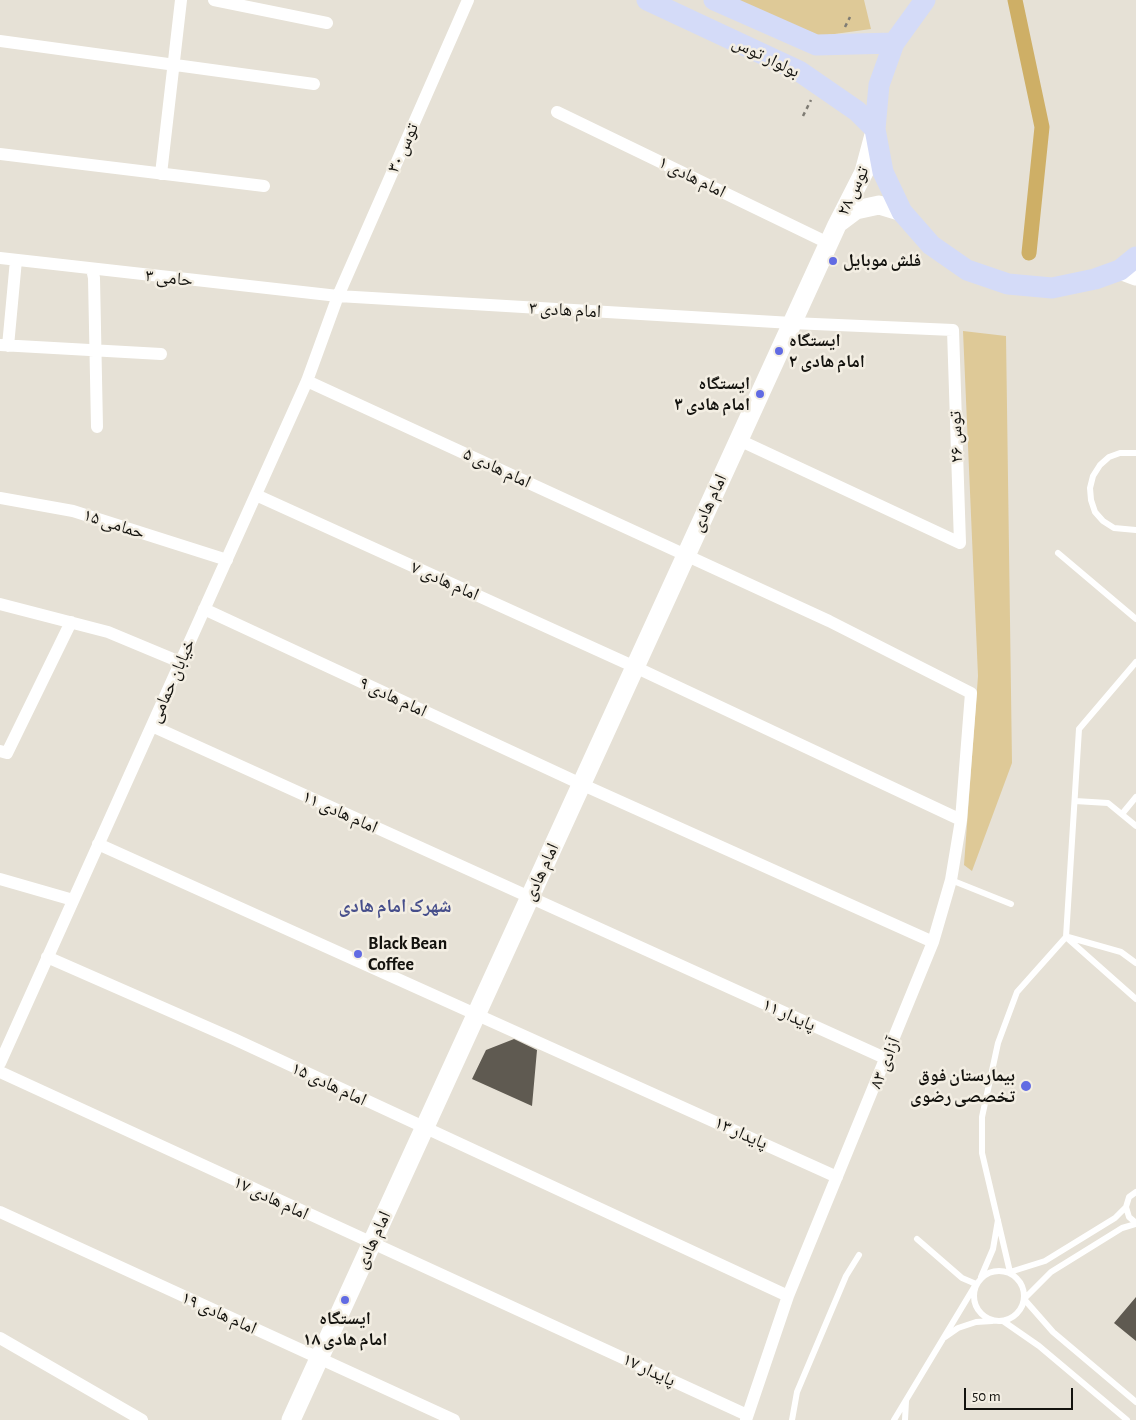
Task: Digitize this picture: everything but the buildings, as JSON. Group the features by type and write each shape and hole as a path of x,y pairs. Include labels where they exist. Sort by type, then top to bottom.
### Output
{"main road":[{"name":"بولوار توس","path":"647,0 799,71 857,110 875,129"},
{"name":"بولوار توس","path":"714,0 816,45 894,43"},
{"path":"925,0 894,43 879,85 875,129 883,172 902,212 931,245 967,270 1008,284 1052,288 1095,280 1130,268"},
{"name":"توس ۲۸","path":"828,243 864,172 875,129"},
{"path":"837,225 856,210 879,205 902,212"},
{"name":"امام هادی","path":"291,1420 828,243"}],"street":[{"path":"160,174 181,0"},
{"path":"214,0 328,23"},
{"name":"توس ۳۰","path":"338,296 468,0"},
{"path":"0,42 314,84"},
{"name":"امام هادی ۱","path":"557,112 828,243"},
{"path":"0,154 264,186"},
{"name":"حامی ۳","path":"0,258 338,296"},
{"path":"16,260 4,346 161,354"},
{"path":"92,269 97,350 97,427"},
{"name":"امام هادی ۳","path":"338,296 792,323 953,330"},
{"name":"خیابان حمامی","path":"0,1063 307,381 338,296"},
{"name":"توس ۲۶","path":"738,440 960,543 953,330"},
{"name":"امام هادی ۵","path":"307,381 829,621 971,693"},
{"name":"امام هادی ۷","path":"256,495 635,667 961,820"},
{"name":"حمامی ۱۵","path":"0,498 73,511 226,560"},
{"path":"0,604 108,632 180,662"},
{"name":"امام هادی ۹","path":"204,609 581,784 933,942"},
{"path":"0,751 7,752 71,622"},
{"name":"آزادی ۸۳","path":"747,1418 788,1296 887,1059 933,942 951,880 961,820 971,693"},
{"name":"امام هادی ۱۱","path":"152,726 691,970"},
{"name":"پایدار ۱۳","path":"98,844 837,1177"},
{"path":"0,879 73,900"},
{"name":"امام هادی ۱۵","path":"48,957 234,1040 788,1296"},
{"name":"پایدار ۱۱","path":"691,970 887,1059"},
{"name":"امام هادی ۱۷","path":"0,1072 550,1325"},
{"name":"امام هادی ۱۹","path":"0,1212 454,1420"},
{"name":"پایدار ۱۷","path":"550,1325 747,1418"},
{"path":"0,1338 142,1420"}],"lane":[{"path":"1136,453 1120,453 1109,457 1100,465 1093,476 1090,488 1095,512 1103,521 1114,528 1136,530"},
{"path":"1058,553 1136,619"},
{"path":"1136,662 1079,729 1066,937 1017,992 993,1062 982,1117 982,1153 1010,1272 1022,1284 1024,1299 1053,1332 1136,1402"},
{"path":"1122,814 1136,797"},
{"path":"1075,801 1108,803 1136,826"},
{"path":"951,880 1011,904"},
{"path":"1066,937 1121,952 1136,963"},
{"path":"1066,937 1136,998"},
{"path":"981,1278 995,1270 1010,1272 1045,1261 1114,1218 1126,1207 1129,1197 1136,1192"},
{"path":"942,1339 967,1325 1003,1321 1017,1314 1024,1299 1052,1272 1122,1228 1136,1223 1129,1217 1126,1207"},
{"path":"894,1420 981,1278 993,1249 998,1216"},
{"path":"917,1239 962,1278 976,1284"},
{"path":"792,1420 797,1392 846,1276 859,1254"},
{"path":"976,1284 974,1300 976,1308 987,1319 995,1321"},
{"path":"1003,1321 1039,1346 1126,1420"},
{"path":"906,1400 906,1420"}],"path":[{"path":"841,35 850,17"},
{"path":"803,116 812,98"}],"shaded area":[{"path":"737,0 864,0 871,29 820,36"},
{"path":"963,331 1006,336 1012,763 972,871 964,865 978,676"}],"waterway":[{"path":"1015,0 1042,127 1029,253"}],"place":[{"name":"فلش موبایل","path":"833,261"},
{"name":"ایستگاه امام هادی ۲","path":"779,351"},
{"name":"ایستگاه امام هادی ۳","path":"760,394"},
{"name":"Black Bean Coffee","path":"358,954"},
{"name":"بیمارستان فوق تخصصی رضوی","path":"1026,1086"},
{"name":"ایستگاه امام هادی ۱۸","path":"345,1300"}],"district":[{"name":"شهرک امام هادی","path":"395,906"}]}
